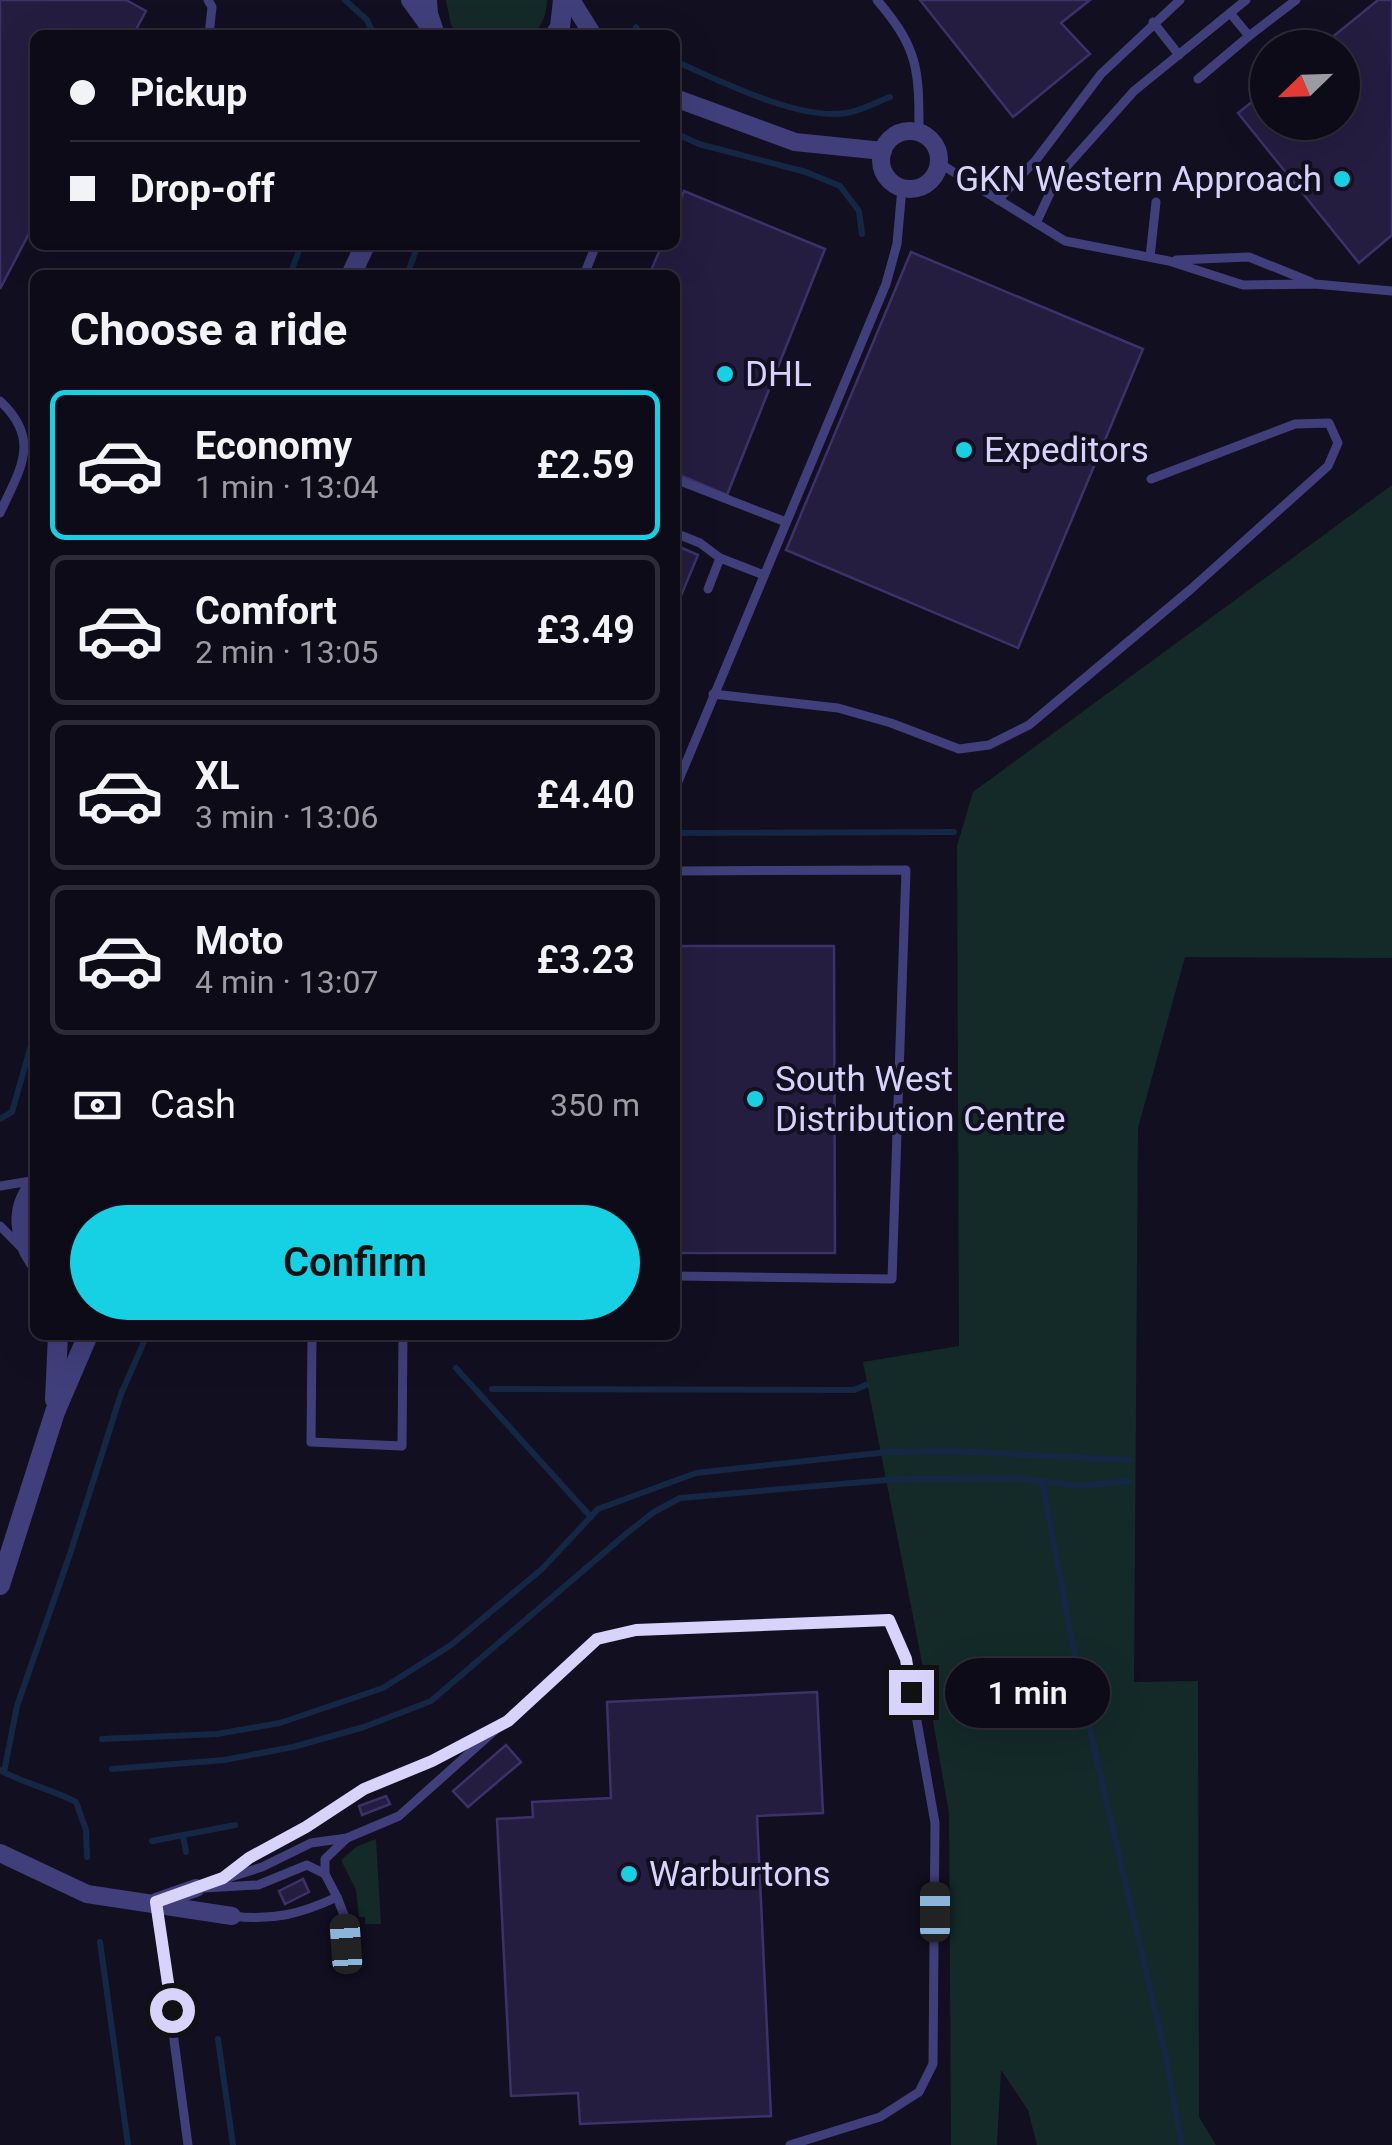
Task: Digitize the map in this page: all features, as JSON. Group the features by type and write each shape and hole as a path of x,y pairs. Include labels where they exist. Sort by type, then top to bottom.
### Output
{"street":[{"path":"410,0 432,30"},
{"path":"427,0 434,30"},
{"path":"558,30 567,0"},
{"path":"567,0 589,30"},
{"path":"680,100 795,142 883,151"},
{"path":"919,132 933,142 939,163 928,184 912,190 902,188 889,180 883,170 883,151 899,134 919,132"},
{"path":"30,1192 22,1208 21,1226 30,1254"},
{"path":"55,1412 58,1340"},
{"path":"0,1586 55,1412 86,1340"},
{"path":"0,1853 86,1894 232,1916"},
{"path":"156,1902 196,1888"}],"lane":[{"path":"208,0 212,7 210,30"},
{"path":"876,0 911,48 919,74 919,132"},
{"path":"998,200 1036,160 1101,74 1180,0"},
{"path":"1036,224 1058,176 1134,91 1246,0"},
{"path":"1198,79 1296,0"},
{"path":"1230,13 1249,36"},
{"path":"1153,22 1178,55"},
{"path":"939,163 1065,241 1169,260 1243,285 1315,284 1392,291"},
{"path":"680,776 886,284 897,244 902,188"},
{"path":"1150,257 1156,202"},
{"path":"1169,260 1249,256 1315,284"},
{"path":"0,401 13,413 24,436 25,458 0,513"},
{"path":"713,694 838,708 891,722 959,750 989,746 1029,724 1191,589 1328,466 1338,443 1329,424 1295,424 1151,479"},
{"path":"680,482 786,522"},
{"path":"680,535 700,543 720,558 764,574"},
{"path":"708,589 720,558"},
{"path":"680,870 906,870 892,1280 680,1276"},
{"path":"0,1186 30,1183"},
{"path":"0,1226 30,1256"},
{"path":"312,1340 312,1442 402,1446 402,1340"},
{"path":"196,1888 262,1867 311,1843 347,1838 399,1816 597,1639 636,1630 889,1620 906,1659 934,1822 934,2064 920,2092 880,2116 790,2145"},
{"path":"223,1878 249,1858 364,1789 432,1761 508,1721"},
{"path":"347,1838 324,1858 325,1874 344,1914 347,1964"},
{"path":"196,1888 258,1885 307,1865 325,1874"},
{"path":"232,1916 279,1918 337,1897"},
{"path":"156,1902 188,2145"}],"green space":[{"path":"446,0 547,0 544,19 537,30 455,30"},
{"path":"1392,485 1392,958 1185,957 1138,1128 1134,1682 1198,1681 1199,2117 1216,2145 1037,2145 1028,2110 1001,2070 997,2145 951,2145 949,1813 863,1362 959,1346 957,846 973,792"},
{"path":"376,1839 381,1924 365,1924 365,1917 359,1917 356,1890 341,1860 356,1847"}],"building":[{"path":"0,0 126,0 146,11 136,30 30,30 30,232 0,289"},
{"name":"GKN Western Approach","path":"920,0 1090,0 1061,23 1090,54 1013,117"},
{"name":"GKN Western Approach","path":"1378,0 1392,0 1392,235 1359,263 1260,140 1360,140 1360,30 1341,30"},
{"name":"GKN Western Approach","path":"1250,103 1250,128 1238,113"},
{"name":"DHL","path":"684,191 825,249 727,495 680,475 680,270 651,270 660,250 680,250 680,201"},
{"name":"Expeditors","path":"911,252 1143,349 1018,648 786,550"},
{"path":"680,547 698,555 680,598"},
{"name":"South West Distribution Centre","path":"680,946 834,946 835,1253 680,1253"},
{"name":"Warburtons","path":"817,1692 823,1813 757,1816 771,2116 580,2124 578,2093 511,2096 497,1819 533,1817 532,1802 611,1798 607,1702"},
{"path":"506,1745 521,1762 468,1807 453,1791"},
{"path":"386,1796 390,1804 362,1815 359,1806"},
{"path":"303,1879 309,1892 285,1904 279,1891"}],"waterway":[{"path":"345,0 367,20 372,30"},
{"path":"680,63 759,97 806,111 846,113 890,97"},
{"path":"680,135 699,144 806,172 840,186 859,211 862,234"},
{"path":"292,270 299,250"},
{"path":"409,270 416,250"},
{"path":"680,833 954,832"},
{"path":"0,1119 12,1112 30,1049"},
{"path":"4,1772 17,1706 121,1394 145,1340"},
{"path":"456,1368 591,1517"},
{"path":"492,1389 854,1390 866,1385"},
{"path":"102,1739 217,1734 280,1723 383,1688 451,1645 542,1569 598,1509 696,1473 888,1452 952,1451 1129,1460"},
{"path":"112,1769 224,1760 293,1747 364,1727 431,1701 627,1533 680,1498 898,1479 1016,1478 1080,1486 1129,1481"},
{"path":"1042,1481 1083,1700 1164,2049 1182,2145"},
{"path":"0,1770 76,1802 86,1830 87,1857"},
{"path":"152,1841 235,1825"},
{"path":"183,1836 186,1852"},
{"path":"100,1942 128,2145"},
{"path":"218,2039 233,2145"}],"place":[{"name":"GKN Western Approach","path":"1342,179"},
{"name":"DHL","path":"725,374"},
{"name":"Expeditors","path":"964,450"},
{"name":"South West Distribution Centre","path":"755,1099"},
{"name":"Warburtons","path":"629,1874"}],"route":[{"path":"172,2010 156,1902 223,1878 249,1858 364,1789 432,1761 508,1721 597,1639 636,1630 889,1620 906,1659 911,1692"}]}
